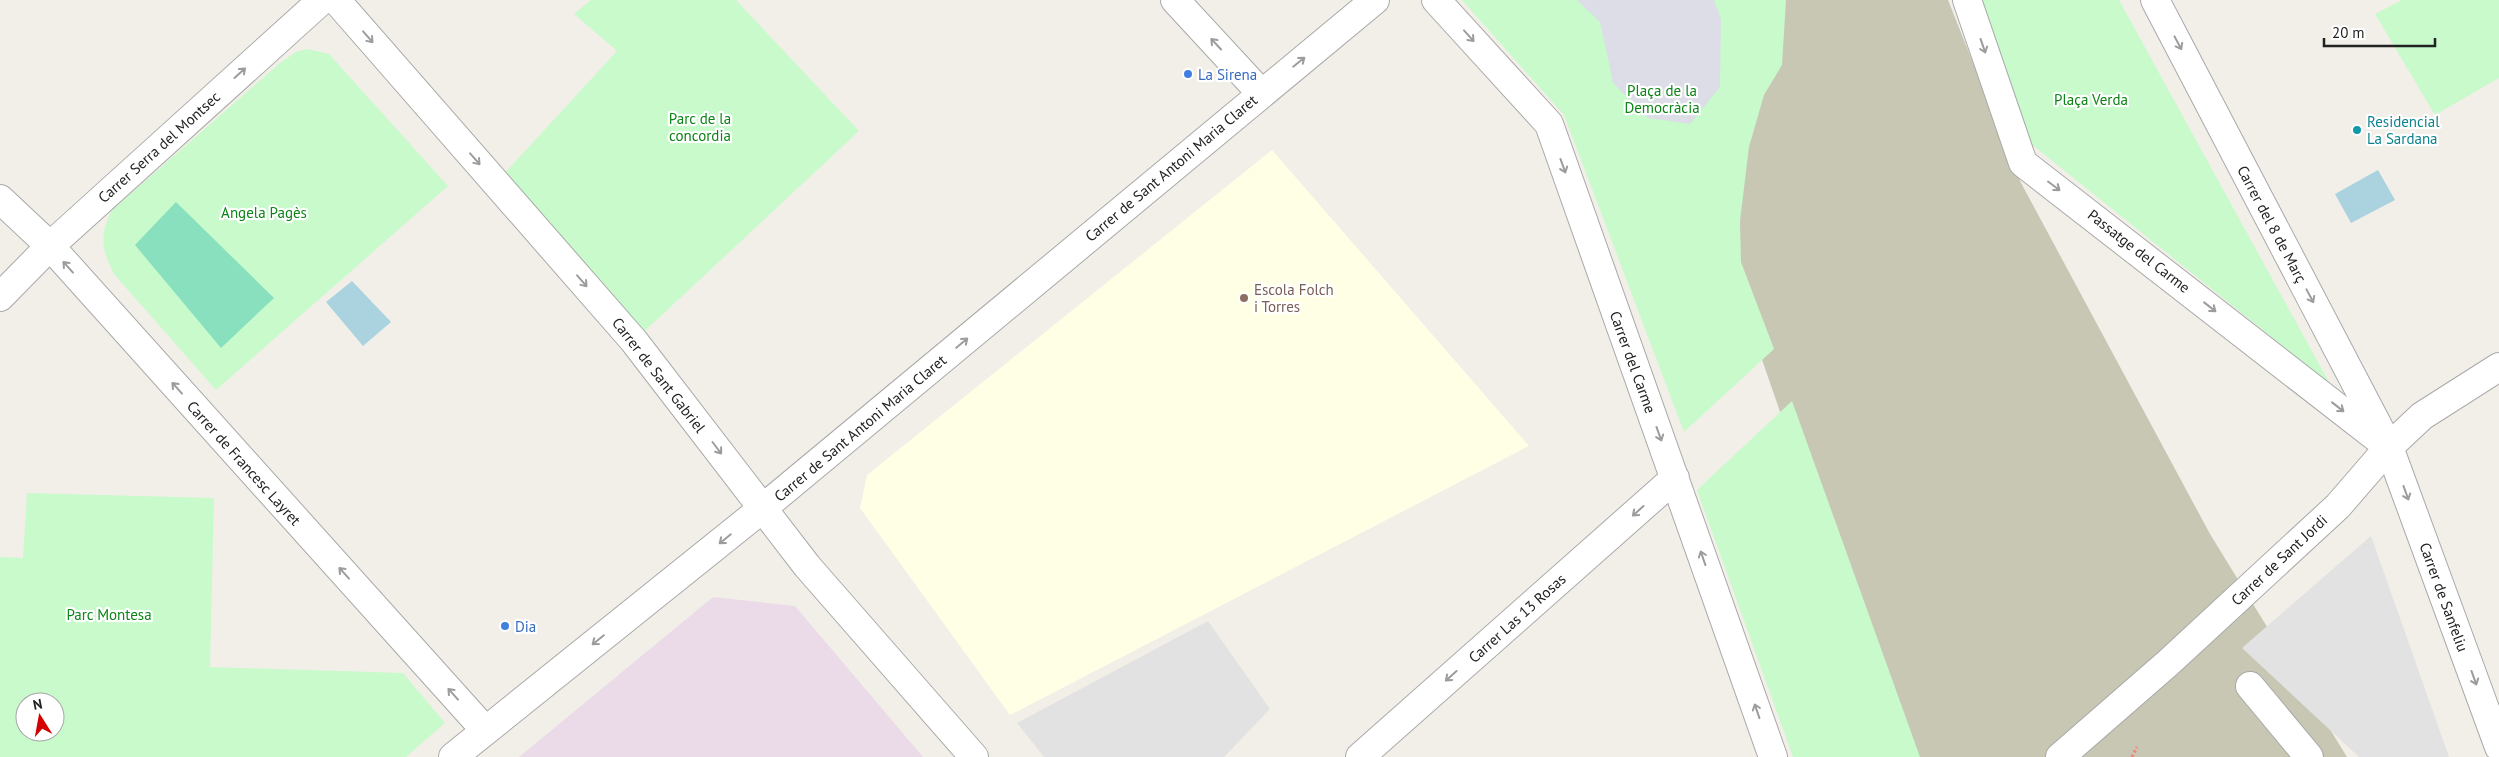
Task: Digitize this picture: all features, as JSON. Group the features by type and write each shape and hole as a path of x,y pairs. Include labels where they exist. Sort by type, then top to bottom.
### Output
{"street":[{"name":"Carrer Serra del Montsec","path":"0,297 50,246 322,0"},
{"name":"Carrer de Sant Gabriel","path":"336,0 634,341 807,566 974,757"},
{"path":"1175,0 1261,93"},
{"name":"Carrer de Sant Antoni Maria Claret","path":"453,757 763,508 1375,0"},
{"name":"Carrer del Carme","path":"1436,0 1549,124 1773,757"},
{"name":"Passatge del Carme","path":"1967,0 2023,163 2389,447"},
{"name":"Carrer del 8 de Març","path":"2155,0 2389,447"},
{"name":"Carrer de Francesc Layret","path":"0,199 50,246 485,730"},
{"name":"Carrer de Sant Jordi","path":"2060,757 2168,663 2338,506 2389,447 2422,416 2499,367"},
{"name":"Carrer de Sanfeliu","path":"2389,447 2499,747"},
{"name":"Carrer Las 13 Rosas","path":"1360,757 1675,478"},
{"path":"2250,686 2309,757"}],"path":[{"path":"2132,757 2137,747"}],"shaded area":[{"path":"1577,0 1714,0 1721,19 1720,87 1690,124 1648,118 1613,83 1600,22"},
{"path":"1785,0 1948,0 2020,181 2210,534 2347,757 1900,757 1718,233"},
{"name":"Escola Folch i Torres","path":"1272,150 1529,446 1010,715 860,508 867,475"},
{"path":"2371,536 2449,757 2359,757 2242,648"},
{"path":"713,597 795,606 923,757 519,757"},
{"path":"1208,621 1270,709 1224,757 1044,757 1017,723"}],"green space":[{"name":"Parc de la concordia","path":"591,0 736,0 859,131 634,341 503,175 617,51 574,14"},
{"name":"Plaça de la Democràcia","path":"1462,0 1786,0 1782,65 1764,95 1749,147 1740,221 1741,262 1774,349 1684,432 1564,115"},
{"name":"Plaça Verda","path":"1977,0 2119,0 2330,384 2030,143"},
{"path":"2402,0 2499,0 2499,78 2435,115 2375,14"},
{"name":"Angela Pagès","path":"307,49 329,54 448,186 216,390 114,274 104,249 103,235 105,227 112,210 280,63 296,52"},
{"path":"176,202 274,298 221,348 135,245"},
{"path":"1792,401 1920,757 1793,757 1697,490"},
{"name":"Parc Montesa","path":"27,493 214,498 210,667 403,673 445,723 406,757 0,757 0,557 23,558"}],"water":[{"path":"2378,170 2395,200 2351,223 2335,194"},
{"path":"352,281 391,322 363,346 326,302"}],"place":[{"name":"La Sirena","path":"1188,74"},
{"name":"Residencial La Sardana","path":"2357,130"},
{"name":"Escola Folch i Torres","path":"1244,298"},
{"name":"Dia","path":"505,626"}]}
